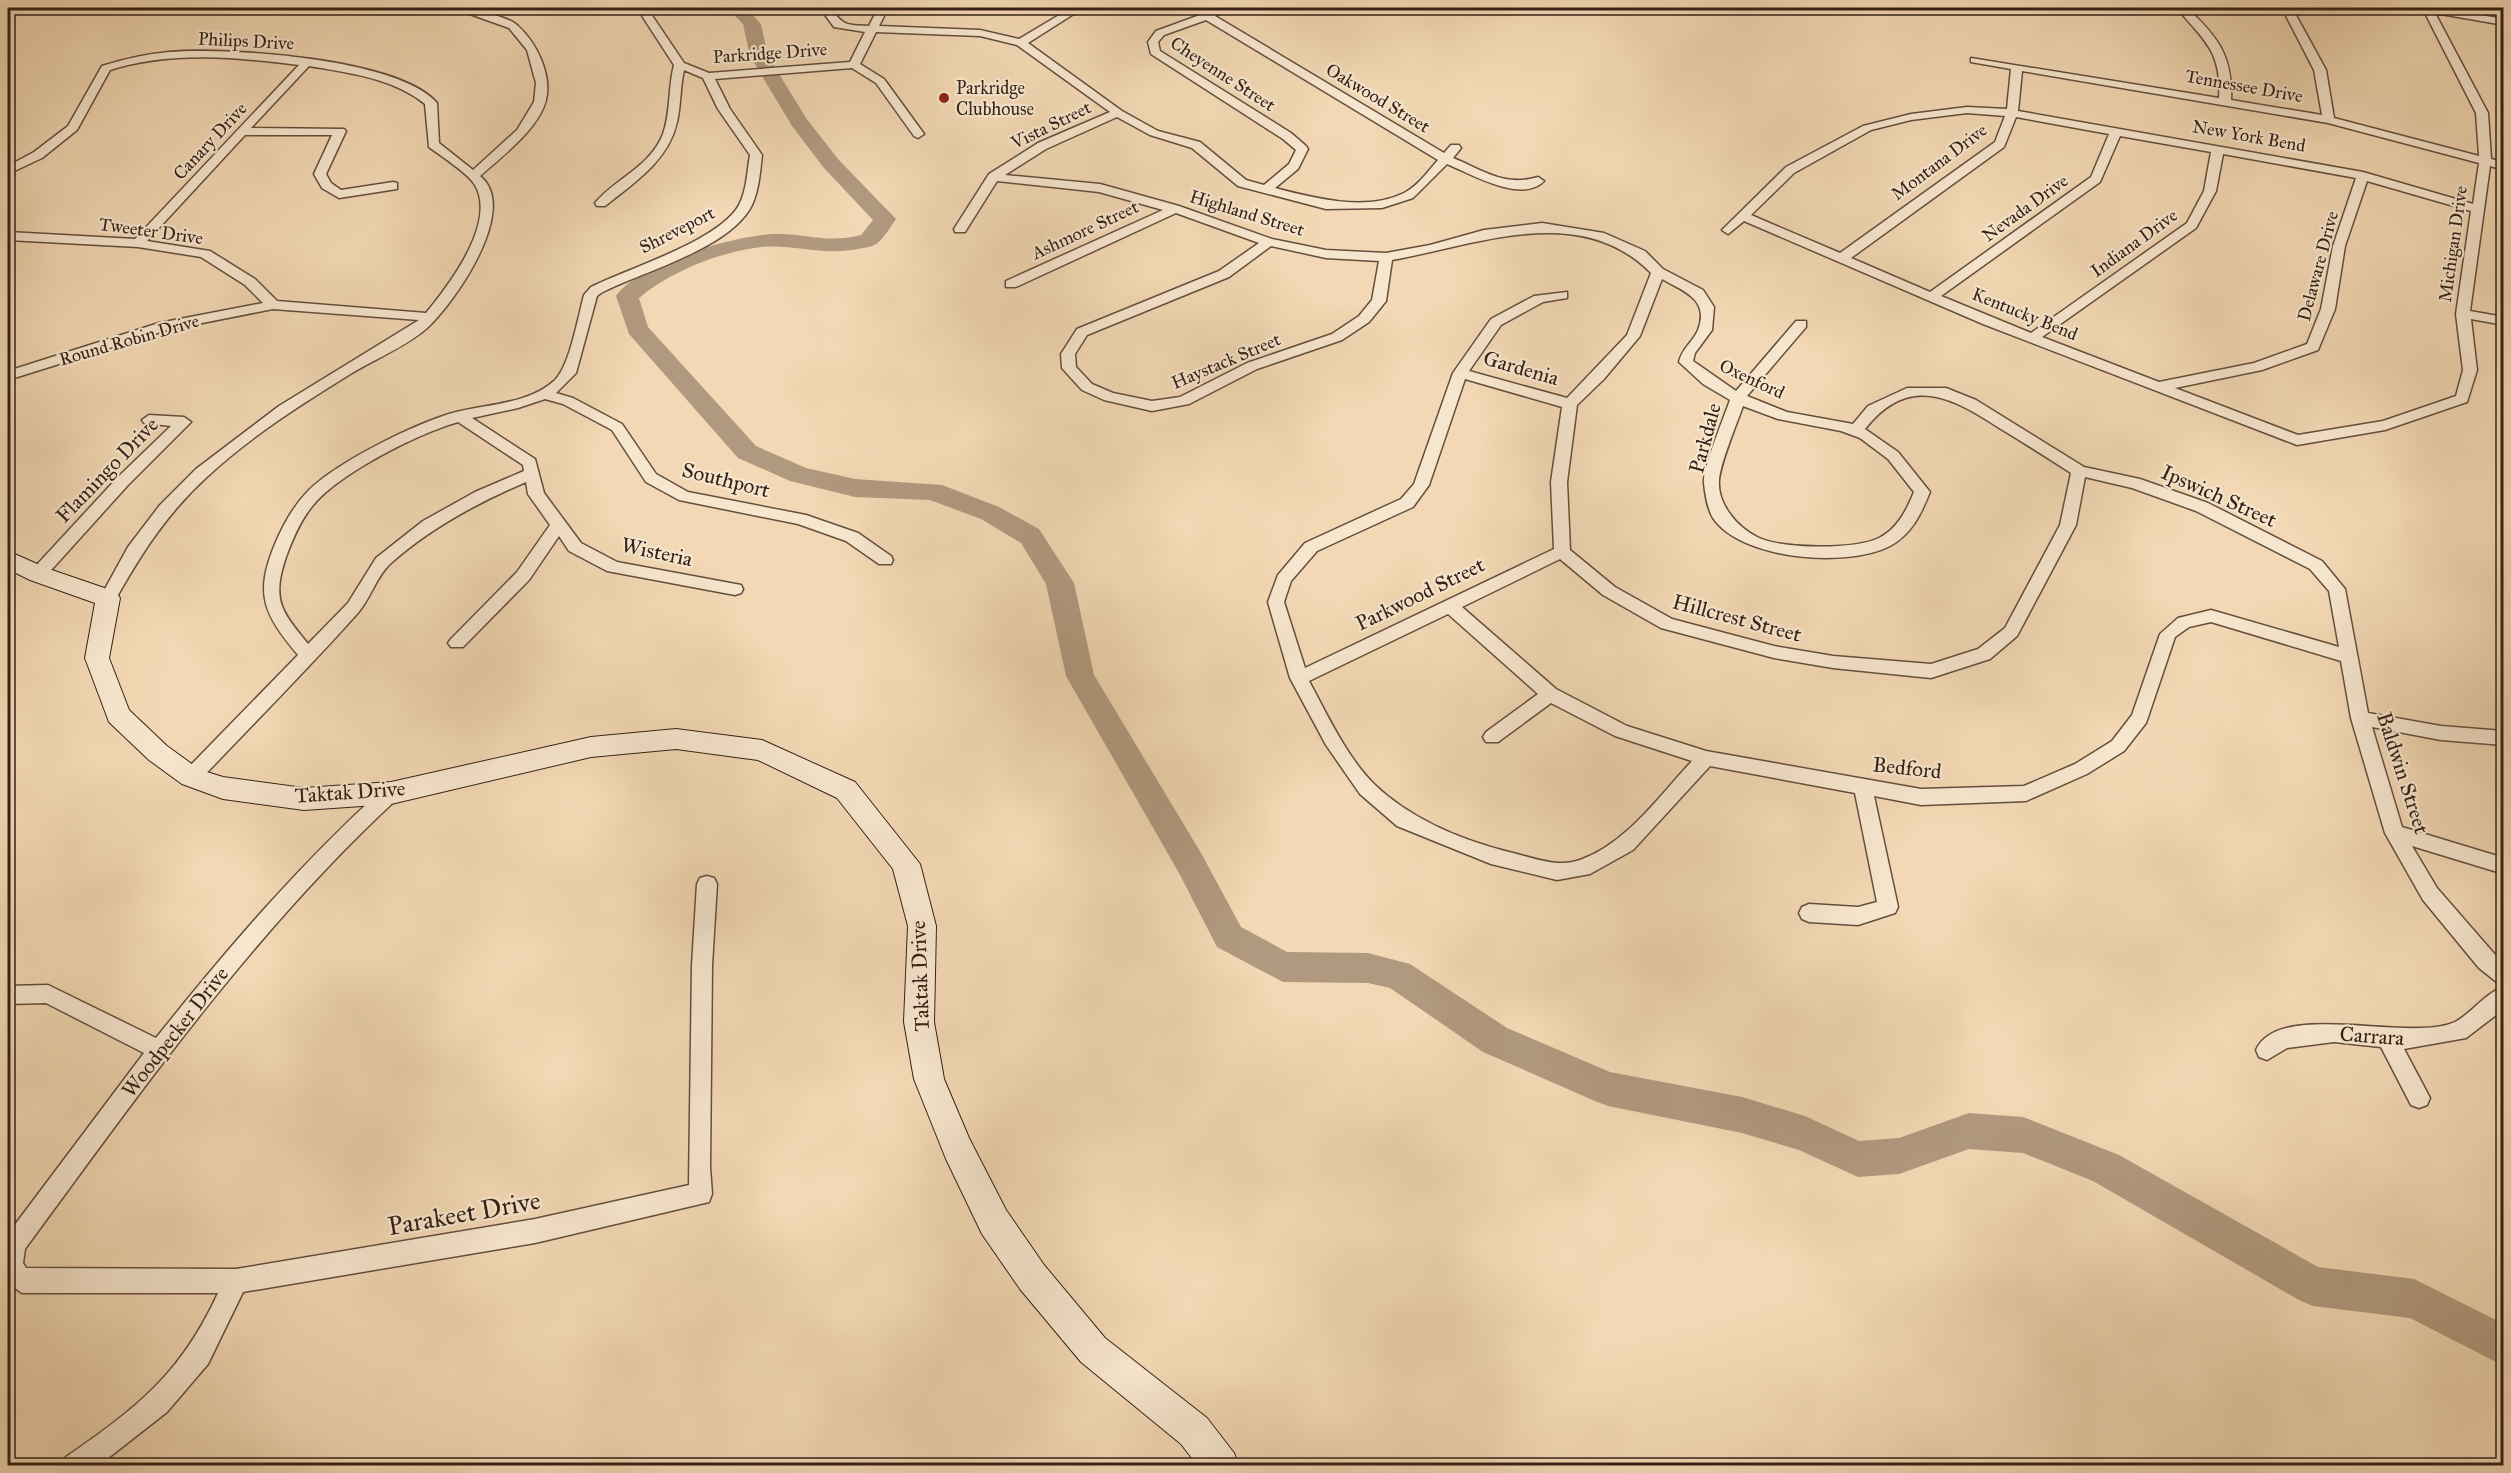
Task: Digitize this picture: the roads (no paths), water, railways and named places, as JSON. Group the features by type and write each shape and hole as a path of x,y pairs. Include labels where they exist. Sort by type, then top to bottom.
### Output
{"street":[{"path":"458,8 513,26 532,50 542,83 540,102 521,132 473,176"},
{"path":"601,203 644,168 668,138 672,120 673,88 680,65 642,8"},
{"path":"825,8 838,25 860,29 875,27 980,33 1021,43 1118,113 1154,133 1196,145 1221,163 1242,183 1326,204 1382,204 1408,195 1425,182 1443,158 1455,148"},
{"name":"Parkridge Drive","path":"680,65 708,76 854,65 883,8"},
{"path":"1021,43 1078,8"},
{"name":"Cheyenne Street","path":"1227,8 1160,33 1153,42 1155,52 1287,136 1302,149 1294,166 1265,190"},
{"path":"2182,8 2203,28 2223,58 2227,78 2225,100"},
{"path":"2287,8 2320,70 2329,120"},
{"path":"2425,8 2504,22"},
{"name":"Michigan Drive","path":"2297,440 2385,426 2462,399 2470,370 2463,314 2486,161 2482,113 2425,8"},
{"name":"Oakwood Street","path":"1207,16 1443,158 1510,186 1538,181"},
{"name":"Philips Drive","path":"8,170 38,156 73,128 106,68 115,64 158,57 219,55 266,56 307,62 369,75 413,89 431,103 434,144 473,176"},
{"name":"Tennessee Drive","path":"1975,60 2225,100 2329,120 2504,166"},
{"name":"Canary Drive","path":"138,243 307,62"},
{"path":"854,65 880,81 918,134"},
{"name":"Montana Drive","path":"1841,259 2000,144 2012,113 2017,67"},
{"name":"Shreveport","path":"547,395 561,384 569,373 591,295 596,290 698,243 724,228 743,210 749,197 756,155 724,109 708,76"},
{"path":"1728,230 1790,170 1867,128 1911,117 1967,110 2012,113"},
{"name":"Vista Street","path":"960,229 993,177 1042,146 1118,113"},
{"name":"New York Bend","path":"2012,113 2363,176 2477,209"},
{"path":"242,132 340,131 320,174 326,185 339,194 393,186"},
{"name":"Nevada Drive","path":"1933,296 2096,179 2116,131"},
{"name":"Indiana Drive","path":"2032,338 2192,225 2211,191 2218,149"},
{"name":"Taktak Drive","path":"473,176 484,189 486,198 484,223 479,242 460,277 430,317 420,327 254,430 196,475 140,538 121,569 108,598 97,658 118,715 158,753 192,777 223,788 304,799 391,793 591,747 676,739 762,750 846,790 906,864 922,926 919,1022 929,1079 957,1148 994,1221 1032,1277 1093,1350 1194,1431 1213,1462"},
{"name":"Delaware Drive","path":"2156,387 2257,367 2313,347 2328,309 2339,246 2363,176"},
{"name":"Highland Street","path":"993,177 1100,188 1175,209 1269,242 1326,254 1386,257 1431,249 1484,234 1542,227 1599,236 1640,254 1658,272"},
{"name":"Ashmore Street","path":"1011,284 1175,209"},
{"name":"Kentucky Bend","path":"1742,216 2032,338 2297,440"},
{"name":"Tweeter Drive","path":"8,236 138,243 205,254 253,285 273,305"},
{"name":"Haystack Street","path":"1269,242 1224,274 1082,332 1068,354 1069,368 1087,387 1109,397 1152,406 1184,401 1252,366 1337,337 1364,319 1379,301 1386,257"},
{"path":"1562,552 1559,482 1570,404 1599,376 1633,336 1658,272"},
{"name":"Oxenford","path":"1658,272 1698,293 1707,307 1705,330 1688,353 1686,362 1697,373 1738,397 1792,418 1856,430"},
{"path":"238,312 251,298 253,285"},
{"path":"1562,295 1539,299 1496,322 1460,373 1421,485 1407,503 1311,548 1284,579 1276,602 1299,678 1332,740 1367,789 1404,820 1491,856 1557,872 1583,868 1626,844 1706,758"},
{"name":"Round Robin Drive","path":"8,376 164,326 273,305 430,317"},
{"path":"2463,314 2504,321"},
{"path":"1738,397 1801,324"},
{"name":"Gardenia","path":"1460,373 1570,404"},
{"name":"Ipswich Street","path":"1856,430 1873,409 1912,391 1941,391 1971,403 2079,471 2135,483 2202,507 2316,565 2337,589 2350,657"},
{"path":"309,656 281,623 270,603 275,563 294,519 322,487 417,430 459,416 547,395"},
{"name":"Southport","path":"547,395 568,401 618,427 651,478 684,496 800,519 852,537 885,560"},
{"name":"Parkdale","path":"1738,397 1711,480 1720,516 1753,542 1798,551 1843,552 1884,542 1910,520 1922,492 1900,460 1856,430"},
{"name":"Wisteria","path":"459,416 530,463 536,494 575,547 613,567 735,589"},
{"name":"Flamingo Drive","path":"38,574 123,481 184,422 149,420"},
{"name":"Hillcrest Street","path":"1562,552 1609,591 1667,624 1774,652 1833,662 1931,671 1984,654 2011,632 2068,525 2079,471"},
{"path":"192,777 354,607 382,562 429,525 480,496 532,474"},
{"path":"457,643 523,576 559,524"},
{"name":"Parkwood Street","path":"1299,678 1562,552"},
{"path":"8,559 38,574 108,598"},
{"name":"Bedford","path":"1449,605 1550,694 1621,731 1706,758 1920,797 2026,793 2081,769 2118,746 2140,718 2168,634 2184,622 2211,616 2350,657"},
{"name":"Baldwin Street","path":"2350,657 2360,718 2394,833 2430,894 2486,962 2504,978"},
{"path":"1492,736 1550,694"},
{"path":"2360,718 2441,733 2504,738"},
{"path":"1809,913 1858,916 1888,907 1863,786"},
{"name":"Woodpecker Drive","path":"38,1282 22,1281 13,1274 10,1262 16,1242 159,1050 244,945 314,866 391,793"},
{"path":"2394,833 2504,866"},
{"name":"Parakeet Drive","path":"38,1282 236,1281 535,1231 701,1194 699,1167 702,965 706,884"},
{"path":"8,995 48,994 159,1050"},
{"name":"Carrara","path":"2267,1050 2283,1040 2334,1032 2407,1040 2459,1031 2504,996"},
{"path":"2388,1038 2420,1098"},
{"path":"75,1466 141,1419 168,1394 199,1356 236,1281"}],"waterway":[{"path":"735,8 752,24 755,47 759,56 799,122 831,163 885,219 868,240 828,246 782,240 760,241 719,250 676,266 639,286 627,296 637,329 747,452 799,475 855,488 933,491 990,513 1030,536 1060,583 1080,676 1190,863 1229,937 1283,967 1368,968 1398,975 1495,1040 1608,1089 1742,1115 1805,1134 1858,1159 1899,1156 1969,1131 2023,1135 2106,1168 2313,1286 2414,1299 2504,1346"}],"place":[{"name":"Parkridge Clubhouse","path":"944,98"}]}
